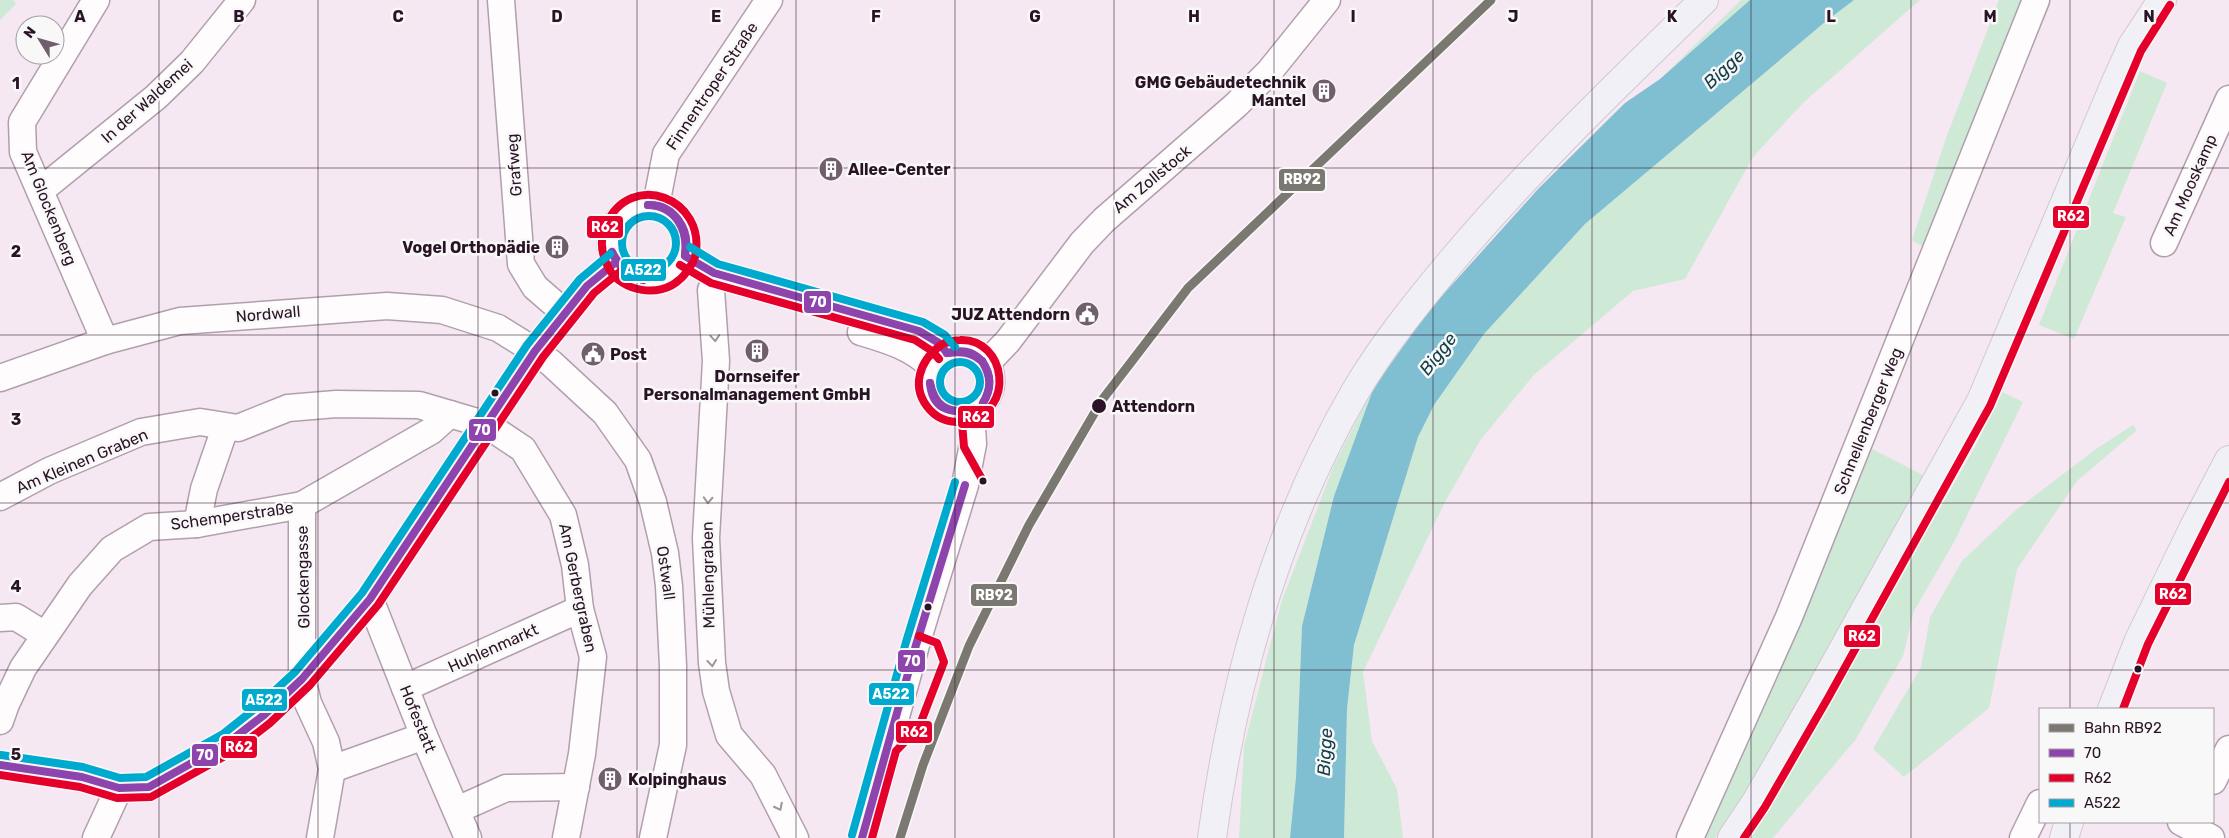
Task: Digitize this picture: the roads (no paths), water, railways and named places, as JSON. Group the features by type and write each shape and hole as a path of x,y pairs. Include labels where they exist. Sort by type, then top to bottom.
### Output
{"main road":[{"path":"1212,838 1223,761 1240,684 1269,584 1290,525 1306,489 1355,392 1420,298 1544,156 1704,0"},
{"path":"1732,838 1756,802 1814,702 1981,401 2132,46 2162,0"},
{"path":"2112,708 2139,640 2194,526 2229,460"},
{"path":"2064,838 2070,823"}],"street":[{"name":"Am Glockenberg","path":"96,0 22,122 23,152 104,341"},
{"name":"In der Waldemei","path":"40,191 156,97 192,62 242,0"},
{"name":"Grafweg","path":"501,0 521,264 535,287 565,312"},
{"name":"Finnentroper Straße","path":"656,205 666,154 769,0"},
{"name":"Am Zollstock","path":"986,364 1008,341 1082,243 1104,220 1236,105 1269,72 1327,0"},
{"name":"Schnellenberger Weg","path":"1690,838 1789,618 2036,0"},
{"name":"Am Mooskamp","path":"2164,243 2229,98"},
{"path":"643,205 656,205 668,210 681,224 687,242 681,262 667,277 644,281 633,278 623,271 616,262 611,251 611,238 614,226 622,216 632,209 643,205"},
{"path":"0,765 82,777 119,788 149,787 229,742 264,715 302,679 370,599 488,425 534,352 587,286 616,262"},
{"path":"681,262 711,290 896,343 921,357 939,360 964,350 973,353 986,364 991,382 989,390 985,399 971,410 954,412 938,404 930,390 929,375 939,360 939,343 919,331 681,262"},
{"name":"Mühlengraben","path":"711,290 716,361 706,538 712,664 716,691 729,735 763,775 793,835"},
{"name":"Nordwall","path":"0,378 104,341 180,322 388,306 442,310 498,328 534,352"},
{"name":"Ostwall","path":"534,352 551,363 605,413 638,460 653,502 665,553 669,586 673,666 673,745 653,838"},
{"name":"Am Kleinen Graben","path":"0,497 49,471 140,432 200,422 224,428 238,428 288,408 336,404 419,405 488,425"},
{"path":"862,838 916,645 964,485 973,444 971,410"},
{"name":"Schemperstraße","path":"0,721 6,704 24,668 45,635 80,585 112,548 148,526 197,524 302,505 410,444 431,431 450,414"},
{"name":"Am Gerbergraben","path":"488,425 523,449 563,515 575,565 580,609 593,657 592,681 576,787 566,838"},
{"path":"197,524 204,489 224,428"},
{"name":"Glockengasse","path":"302,505 302,679 308,702 326,742 332,768"},
{"name":"Hofestatt","path":"370,599 424,736 468,838"},
{"name":"Huhlenmarkt","path":"405,688 580,609"},
{"path":"0,618 16,617 45,635"},
{"path":"320,838 332,768 424,736"},
{"path":"2214,779 2229,750"},
{"path":"457,810 506,788 576,787"},
{"path":"96,838 119,788"},
{"path":"2023,838 2039,805"}],"water":[{"name":"Bigge","path":"1750,0 1854,0 1825,22 1585,224 1484,334 1434,405 1418,437 1354,645 1347,709 1344,838 1290,838 1296,777 1302,626 1334,496 1374,387 1431,308 1539,188 1625,103 1660,79"}],"rail line":[{"name":"RB92","path":"900,838 923,765 969,646 1029,525 1102,400 1188,288 1491,0"}],"place":[{"name":"GMG Gebäudetechnik Mantel","path":"1324,91"},
{"name":"Allee-Center","path":"831,169"},
{"name":"Vogel Orthopädie","path":"557,247"},
{"name":"JUZ Attendorn","path":"1087,314"},
{"name":"Dornseifer Personalmanagement GmbH","path":"757,351"},
{"name":"Post","path":"593,354"},
{"name":"Attendorn","path":"1099,406"},
{"name":"Kolpinghaus","path":"610,779"}]}
